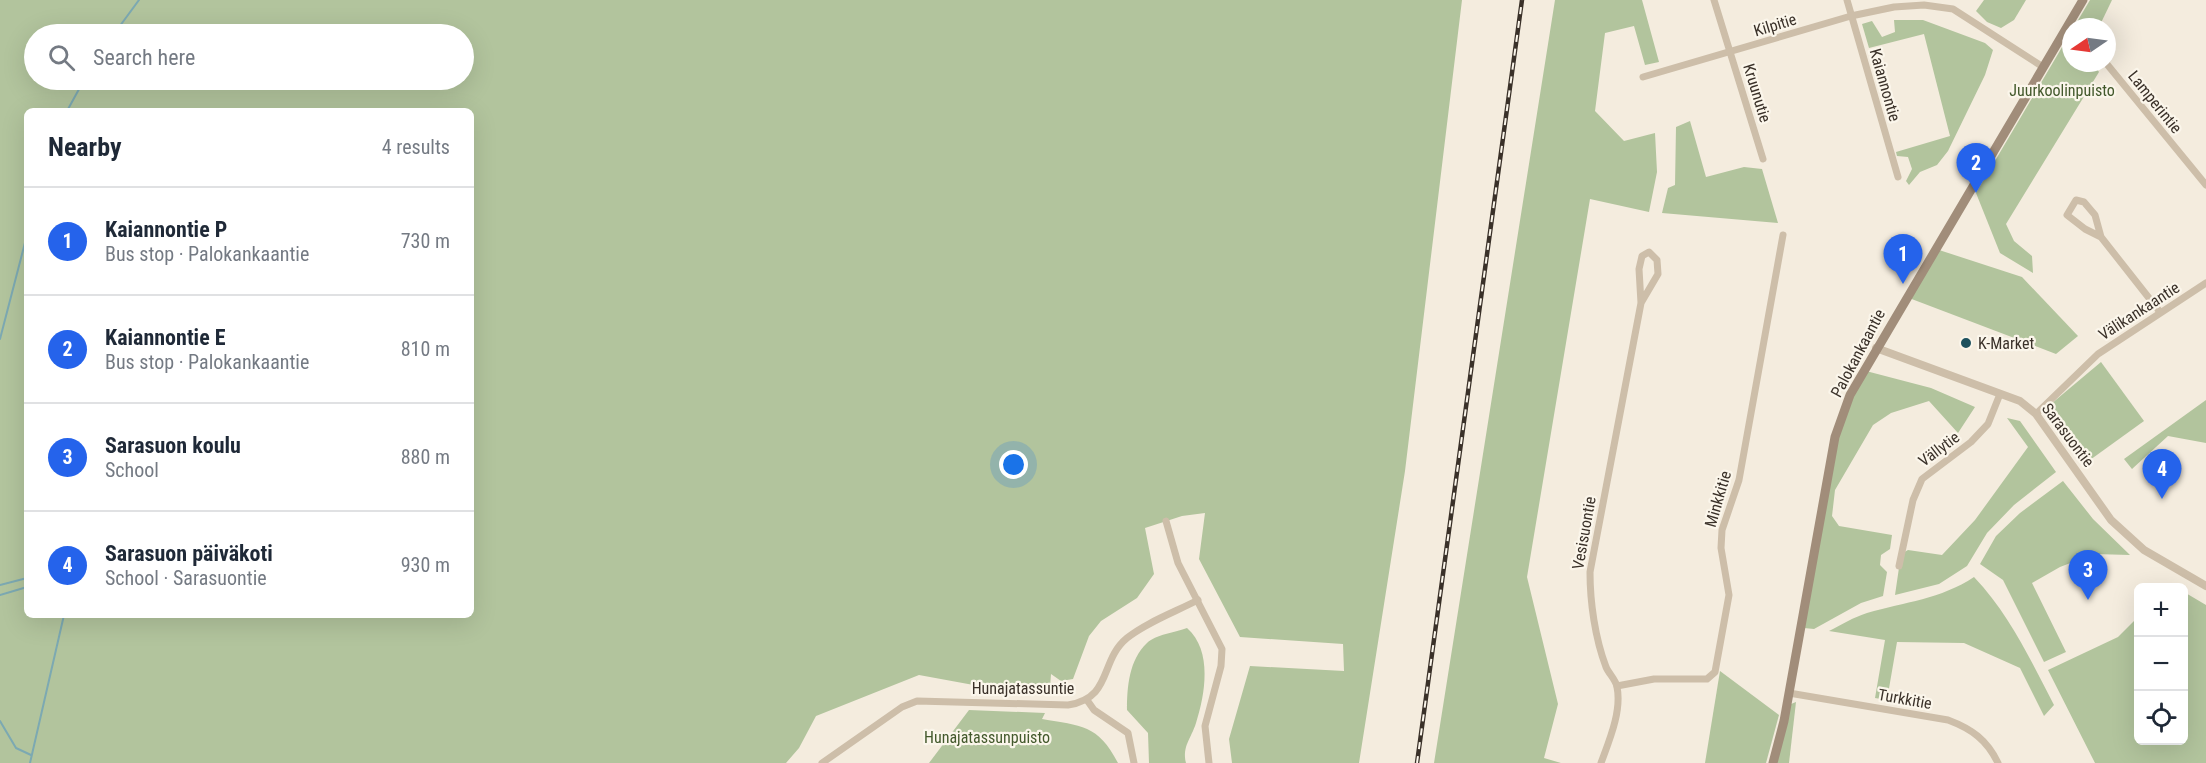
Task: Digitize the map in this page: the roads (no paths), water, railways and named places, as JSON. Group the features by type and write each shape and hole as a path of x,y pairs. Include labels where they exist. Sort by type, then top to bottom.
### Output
{"main road":[{"name":"Palokankaantie","path":"1773,763 1789,693 1835,437 1850,395 2083,0"}],"street":[{"name":"Kruunutie","path":"1714,0 1762,159"},
{"name":"Kaiannontie","path":"1846,0 1898,177"},
{"name":"Kilpitie","path":"1643,77 1851,16 1894,7 1924,5 1953,9 2043,67"},
{"name":"Lamperintie","path":"2113,72 2206,185"},
{"path":"2101,237 2075,223 2067,215 2076,200 2084,202 2095,215 2101,237 2160,312"},
{"name":"Minkkitie","path":"1617,686 1654,679 1707,679 1715,672 1730,595 1721,548 1722,531 1739,480 1783,235"},
{"name":"Vesisuontie","path":"1617,686 1606,669 1601,651 1590,592 1590,572 1641,303 1639,269 1642,256 1650,252 1657,260 1658,274 1641,303"},
{"name":"Välikankaantie","path":"2036,414 2098,354 2206,283"},
{"name":"Sarasuontie","path":"1876,348 2020,401 2036,414 2111,520 2145,550 2206,586"},
{"name":"Vällytie","path":"1899,566 1913,500 1922,479 1971,442 1988,424 2000,394"},
{"path":"1166,521 1178,563 1220,642 1223,657 1205,726 1209,763"},
{"name":"Hunajatassuntie","path":"822,763 902,707 917,701 1068,705 1088,700 1098,690 1124,641 1198,600"},
{"path":"1601,763 1615,721 1617,686"},
{"name":"Turkkitie","path":"1789,693 1948,720 1969,728 1982,738 1998,763"},
{"path":"1088,700 1094,710 1128,734 1134,763"}],"waterway":[{"path":"121,24 139,0"},
{"path":"69,108 79,90"},
{"path":"0,339 24,247"},
{"path":"0,585 24,579"},
{"path":"0,595 24,588"},
{"path":"30,763 63,618"},
{"path":"0,721 16,748 31,755"}],"railway":[{"path":"1417,763 1522,0"}],"place":[{"name":"Kaiannontie E","path":"1976,193"},
{"name":"Kaiannontie P","path":"1903,284"},
{"name":"K-Market","path":"1966,343"},
{"name":"Sarasuon päiväkoti","path":"2162,499"},
{"name":"Sarasuon koulu","path":"2088,600"}],"park label":[{"name":"Juurkoolinpuisto","path":"2062,90"},
{"name":"Hunajatassunpuisto","path":"987,737"}]}
